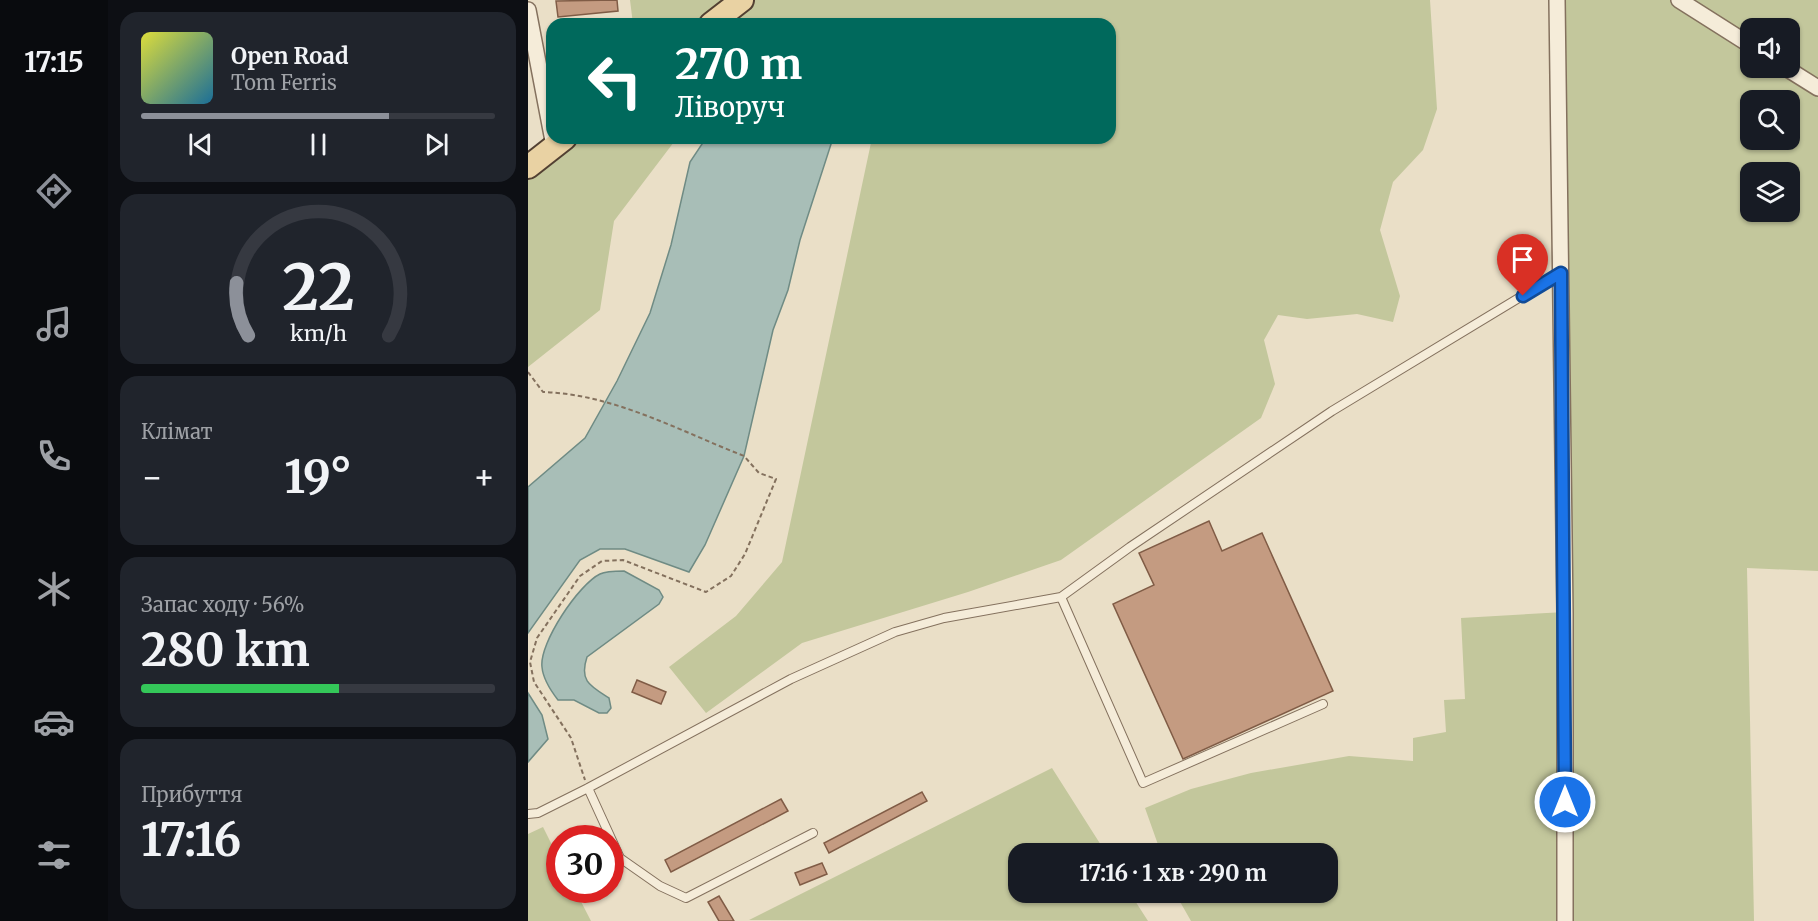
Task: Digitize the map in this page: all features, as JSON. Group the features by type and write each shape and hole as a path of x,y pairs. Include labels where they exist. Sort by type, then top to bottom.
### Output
{"main road":[{"path":"719,18 742,0"},
{"path":"528,166 556,144"}],"street":[{"path":"1557,0 1565,921"},
{"path":"1679,0 1740,39"},
{"path":"528,10 532,59 546,102"},
{"path":"1800,77 1818,88"}],"lane":[{"path":"528,814 538,813 588,788 791,679 895,632 944,618 1061,597 1130,547 1332,411 1561,273"},
{"path":"1061,597 1143,783 1323,704"},
{"path":"588,788 620,858 650,880 686,898 813,833"}],"path":[{"path":"528,372 543,392 564,393 606,401 744,456 759,473 776,479 745,554 731,576 706,592 623,560 602,561 580,576 537,638 530,662 534,682 572,738 588,788"}],"green space":[{"path":"630,0 1430,0 1437,109 1423,150 1393,182 1380,230 1400,296 1393,322 1357,314 1307,319 1278,315 1264,340 1275,384 1261,418 1061,560 968,592 802,643 706,713 669,667 736,616 782,562 871,144 1116,144 1116,18 632,18"},
{"path":"1557,0 1818,0 1818,571 1747,568 1754,921 1191,921 1181,903 1338,903 1338,843 1157,843 1145,808 1191,789 1251,773 1349,756 1413,761 1413,738 1446,732 1444,700 1465,699 1461,618 1565,612"},
{"path":"557,144 672,144 614,221 600,310 528,367 528,167"},
{"path":"1052,768 1100,843 1008,843 1008,903 1136,903 1148,921 749,920"},
{"path":"543,827 546,833 546,903 582,903 591,921 528,921 528,834"}],"water":[{"path":"702,144 831,144 800,240 788,290 773,330 744,456 705,545 689,572 625,549 600,549 580,560 528,633 528,487 585,438 617,381 650,313 671,245 690,162"},
{"path":"624,571 659,590 663,597 659,604 587,657 585,677 592,686 609,698 611,708 607,713 599,713 574,700 558,700 550,689 542,667 543,657 553,630 572,601 591,580 602,573"},
{"path":"528,693 542,715 548,739 528,762"}],"building":[{"path":"617,0 618,11 558,17 556,1"},
{"path":"1209,521 1222,551 1262,533 1333,691 1183,759 1113,604 1154,585 1139,553"},
{"path":"637,680 666,692 661,704 632,692"},
{"path":"922,792 927,801 829,853 824,843"},
{"path":"781,799 788,811 671,872 665,860"},
{"path":"822,863 827,874 800,885 795,873"},
{"path":"719,896 734,921 719,921 708,902"}],"route":[{"path":"1523,296 1561,273 1565,802"}]}
